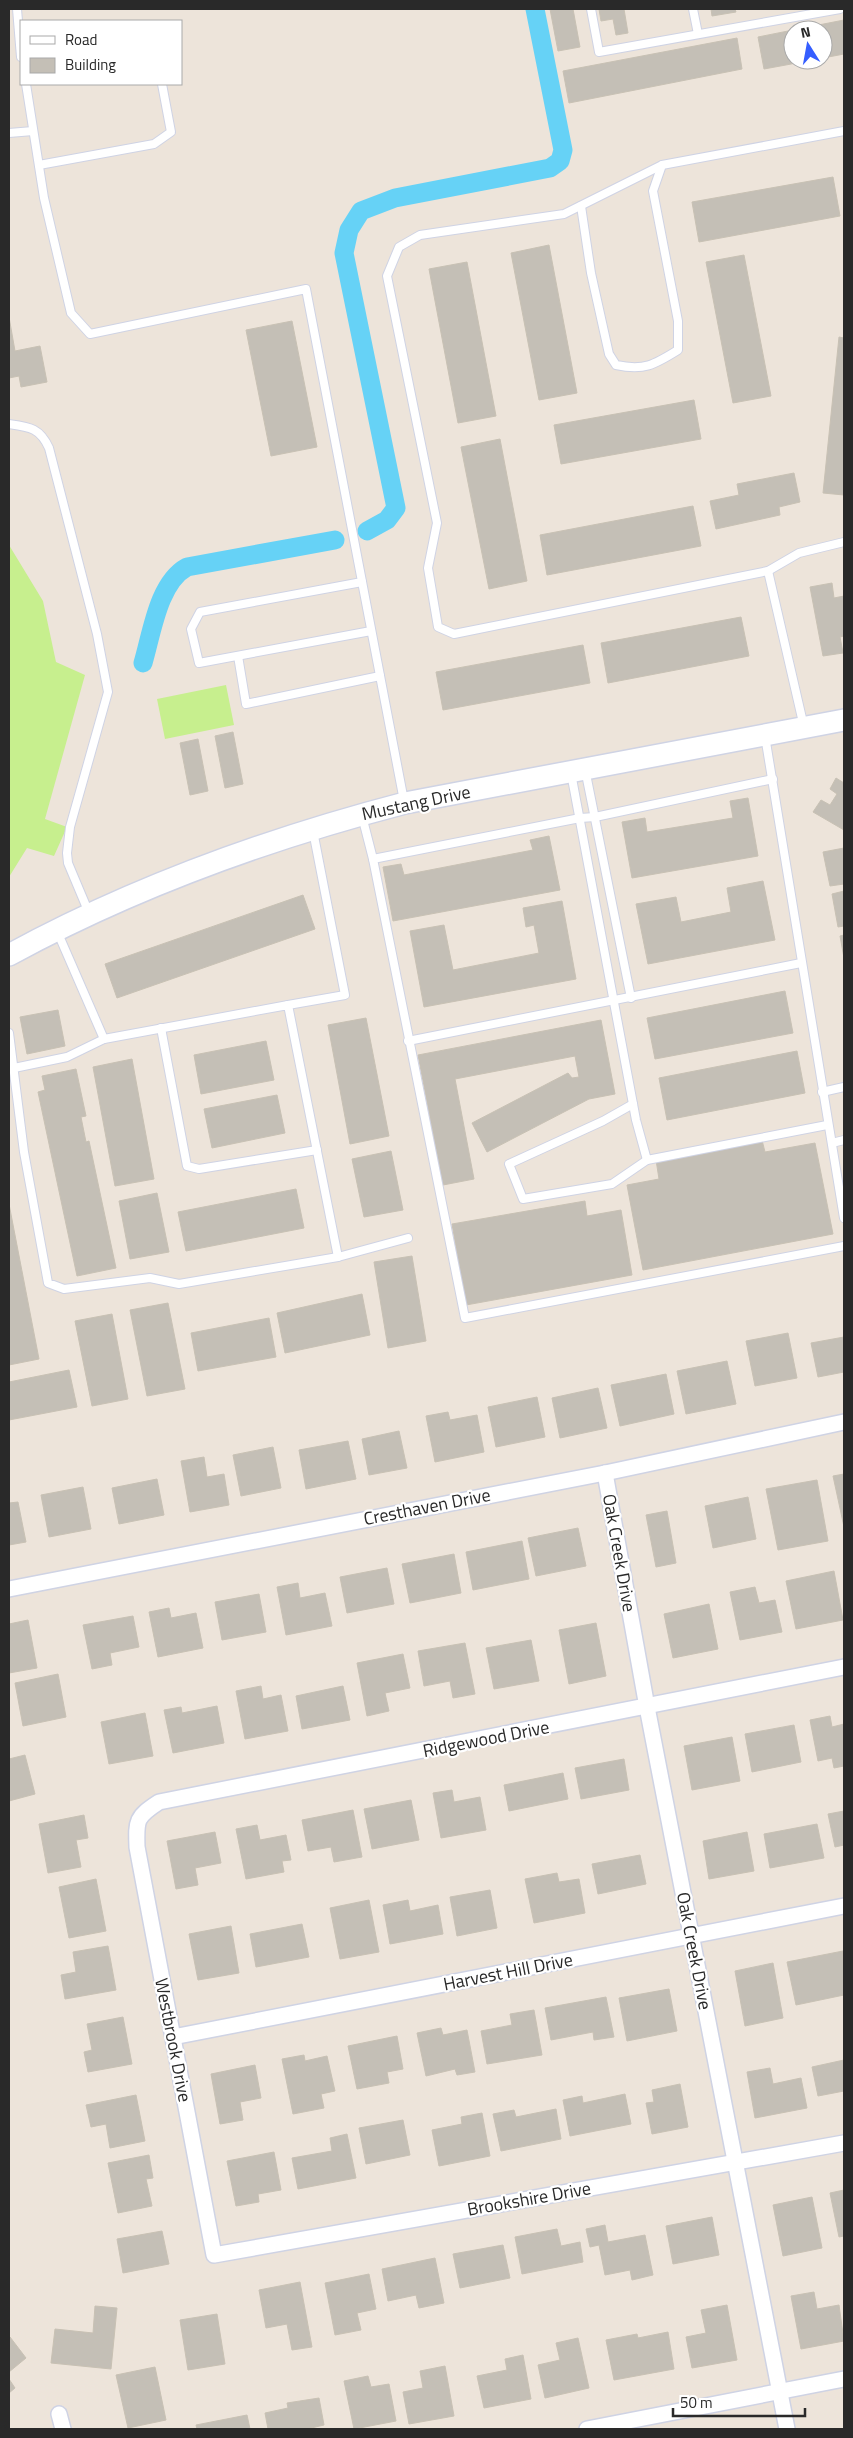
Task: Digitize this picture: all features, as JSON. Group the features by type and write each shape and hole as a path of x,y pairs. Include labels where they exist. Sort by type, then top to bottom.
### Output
{"main road":[{"name":"Mustang Drive","path":"9,955 56,929 202,866 263,843 362,814 405,803 844,720"}],"street":[{"name":"Cresthaven Drive","path":"9,1589 605,1473 844,1422"},
{"name":"Oak Creek Drive","path":"605,1473 647,1707 787,2429"},
{"name":"Ridgewood Drive","path":"136,1825 143,1813 159,1802 844,1667"},
{"name":"Westbrook Drive","path":"136,1825 136,1848 214,2255"},
{"name":"Harvest Hill Drive","path":"173,2037 844,1906"},
{"name":"Brookshire Drive","path":"214,2255 844,2143"},
{"path":"587,2429 844,2379"},
{"path":"59,2414 63,2429"}],"lane":[{"path":"17,9 20,50"},
{"path":"591,9 599,52 840,9"},
{"path":"693,9 698,34"},
{"path":"26,85 39,165 71,313 90,334 306,289 405,803"},
{"path":"39,165 154,144 171,132 162,85"},
{"path":"9,133 33,131"},
{"path":"844,131 662,165 564,214 420,235 399,247 387,276 437,523 428,568 438,627 454,634 768,571 799,553 844,542"},
{"path":"581,206 591,274 609,354 616,365 634,369 652,366 678,350 678,321 653,191 662,165"},
{"path":"9,424 29,427 36,431 44,436 49,448 97,634 108,692 70,827 67,853 68,863 90,914"},
{"path":"768,571 804,727"},
{"path":"362,582 200,612 192,629 198,663 371,631"},
{"path":"238,656 246,704 380,676"},
{"path":"765,735 827,1125 832,1143 844,1218"},
{"path":"578,770 595,817 631,998"},
{"path":"578,770 580,818 632,1104 646,1160"},
{"path":"373,859 580,818 595,817 772,779"},
{"path":"362,814 373,859 464,1318 844,1246"},
{"path":"14,1068 68,1057 104,1039 345,995 313,828"},
{"path":"56,929 104,1039"},
{"path":"408,1041 801,963"},
{"path":"288,1004 338,1257"},
{"path":"161,1028 187,1166 199,1169 317,1150"},
{"path":"9,1033 24,1152 48,1283 64,1289 150,1278 178,1284 338,1257 408,1238"},
{"path":"822,1092 844,1087"},
{"path":"632,1104 603,1121 509,1164 523,1199 612,1184 646,1160 827,1125"},
{"path":"832,1143 844,1140"}],"green space":[{"path":"9,545 43,601 56,662 85,675 45,819 67,827 54,856 27,848 9,877"},
{"path":"226,685 234,725 165,739 157,699"}],"building":[{"path":"550,9 573,9 580,47 558,51"},
{"path":"599,9 624,9 628,33 616,35 613,19 601,21"},
{"path":"711,9 735,9 736,12 712,16"},
{"path":"844,20 844,54 833,56 833,22"},
{"path":"783,32 783,66 764,69 758,37"},
{"path":"737,38 742,69 569,103 563,71"},
{"path":"833,177 840,216 699,242 692,202"},
{"path":"549,245 577,393 539,400 511,253"},
{"path":"744,255 771,396 733,403 706,262"},
{"path":"467,262 496,416 458,423 429,269"},
{"path":"9,317 15,351 40,346 47,382 21,387 19,376 9,378"},
{"path":"292,321 317,447 271,456 246,330"},
{"path":"839,337 844,338 844,495 823,493"},
{"path":"694,400 701,439 561,464 554,425"},
{"path":"500,439 527,581 489,589 461,447"},
{"path":"794,473 800,502 779,507 780,515 716,529 710,501 739,495 737,484"},
{"path":"693,506 701,546 547,575 540,535"},
{"path":"832,583 834,598 844,596 844,636 840,637 843,653 823,656 810,587"},
{"path":"741,617 749,656 608,683 601,643"},
{"path":"583,645 590,683 443,710 436,672"},
{"path":"233,732 243,784 225,788 215,736"},
{"path":"198,739 208,791 190,795 180,743"},
{"path":"836,778 844,783 844,830 813,812 821,800 830,805 837,794 830,789"},
{"path":"748,798 758,856 632,878 622,822 645,818 647,832 733,818 730,801"},
{"path":"549,836 560,890 393,921 383,867 401,864 404,875 533,850 530,840"},
{"path":"844,848 844,884 830,886 823,852"},
{"path":"763,881 775,940 648,964 636,904 676,897 681,922 731,912 727,888"},
{"path":"844,891 844,926 838,927 832,894"},
{"path":"303,895 315,929 117,998 105,964"},
{"path":"562,901 576,979 424,1007 410,931 444,925 453,970 539,953 534,925 526,927 523,908"},
{"path":"844,935 844,958 840,936"},
{"path":"785,991 793,1033 655,1059 647,1018"},
{"path":"58,1010 65,1046 27,1054 20,1017"},
{"path":"366,1018 389,1136 350,1144 328,1025"},
{"path":"601,1020 615,1094 589,1099 487,1152 472,1123 568,1073 572,1078 579,1077 575,1056 455,1079 474,1179 443,1185 418,1055"},
{"path":"266,1041 274,1080 201,1094 194,1055"},
{"path":"797,1051 805,1093 667,1120 659,1078"},
{"path":"132,1059 154,1179 115,1186 93,1067"},
{"path":"76,1069 86,1116 81,1117 86,1142 89,1141 116,1268 77,1276 38,1092 45,1090 42,1076"},
{"path":"277,1095 285,1133 212,1148 204,1109"},
{"path":"762,1140 765,1152 815,1143 833,1234 643,1270 627,1185 659,1179 656,1160"},
{"path":"391,1151 403,1210 364,1217 352,1159"},
{"path":"296,1189 304,1228 186,1251 178,1212"},
{"path":"157,1193 169,1252 130,1259 119,1201"},
{"path":"585,1201 587,1216 621,1210 632,1275 466,1305 452,1224"},
{"path":"9,1204 39,1359 9,1365"},
{"path":"412,1256 426,1341 388,1348 374,1262"},
{"path":"362,1294 370,1335 285,1353 277,1313"},
{"path":"168,1303 185,1389 147,1396 130,1310"},
{"path":"112,1314 128,1399 92,1406 75,1321"},
{"path":"269,1318 276,1357 198,1371 191,1333"},
{"path":"788,1333 797,1378 755,1386 746,1341"},
{"path":"844,1337 844,1372 818,1377 811,1343"},
{"path":"727,1361 736,1404 686,1414 677,1371"},
{"path":"69,1370 77,1407 9,1420 9,1382"},
{"path":"666,1374 674,1414 620,1426 611,1385"},
{"path":"598,1388 607,1428 560,1438 552,1398"},
{"path":"537,1397 545,1437 496,1447 488,1407"},
{"path":"448,1412 450,1420 477,1415 484,1452 435,1462 426,1416"},
{"path":"399,1431 407,1468 369,1475 362,1439"},
{"path":"348,1441 356,1479 306,1489 299,1450"},
{"path":"273,1447 281,1488 241,1496 233,1455"},
{"path":"204,1457 207,1477 224,1474 229,1505 190,1512 181,1461"},
{"path":"844,1474 844,1527 833,1476"},
{"path":"157,1479 164,1515 119,1524 112,1488"},
{"path":"817,1480 828,1541 778,1550 766,1489"},
{"path":"83,1487 91,1529 49,1537 41,1495"},
{"path":"748,1497 756,1539 713,1548 705,1506"},
{"path":"18,1502 26,1542 9,1545 9,1503"},
{"path":"667,1511 676,1563 656,1567 646,1515"},
{"path":"578,1528 586,1566 536,1576 528,1538"},
{"path":"522,1541 529,1579 473,1590 466,1552"},
{"path":"454,1554 461,1593 410,1603 402,1564"},
{"path":"387,1568 394,1604 347,1613 340,1577"},
{"path":"834,1571 843,1620 796,1629 786,1581"},
{"path":"298,1583 300,1598 325,1593 332,1626 286,1635 277,1587"},
{"path":"755,1587 759,1603 775,1600 782,1632 740,1640 730,1592"},
{"path":"259,1594 266,1632 222,1640 215,1602"},
{"path":"709,1604 718,1649 673,1658 664,1614"},
{"path":"169,1608 171,1618 196,1613 203,1648 158,1657 149,1612"},
{"path":"133,1616 139,1647 110,1653 112,1665 92,1669 83,1625"},
{"path":"28,1620 37,1668 9,1673 9,1624"},
{"path":"596,1623 606,1676 569,1684 559,1630"},
{"path":"531,1640 539,1681 494,1689 486,1648"},
{"path":"465,1643 475,1694 453,1698 450,1681 424,1686 418,1651"},
{"path":"403,1654 410,1688 385,1693 389,1711 367,1716 357,1663"},
{"path":"58,1674 66,1717 23,1726 15,1683"},
{"path":"261,1686 263,1699 281,1695 288,1731 245,1739 236,1691"},
{"path":"343,1686 350,1720 302,1729 296,1696"},
{"path":"217,1706 224,1743 173,1753 164,1710 181,1707 182,1713"},
{"path":"145,1713 153,1756 109,1764 101,1722"},
{"path":"830,1716 832,1727 844,1724 844,1766 834,1768 832,1758 818,1761 810,1720"},
{"path":"794,1725 801,1762 752,1772 745,1734"},
{"path":"732,1737 740,1781 692,1790 684,1746"},
{"path":"25,1755 35,1794 9,1801 9,1759"},
{"path":"624,1759 629,1790 581,1799 575,1768"},
{"path":"563,1773 568,1799 509,1811 504,1785"},
{"path":"452,1790 454,1802 480,1797 486,1830 441,1838 433,1793"},
{"path":"411,1800 419,1840 372,1849 364,1809"},
{"path":"353,1810 362,1857 334,1862 331,1847 308,1851 302,1820"},
{"path":"844,1811 844,1845 835,1847 828,1814"},
{"path":"84,1815 88,1838 76,1840 81,1867 48,1873 39,1824"},
{"path":"817,1824 824,1858 770,1868 764,1834"},
{"path":"257,1825 260,1840 286,1835 291,1860 282,1861 284,1872 246,1879 236,1829"},
{"path":"215,1832 221,1863 195,1868 198,1885 176,1889 167,1841"},
{"path":"747,1832 754,1871 709,1879 703,1841"},
{"path":"640,1855 646,1884 598,1894 592,1864"},
{"path":"557,1873 559,1882 579,1879 585,1913 534,1923 525,1879"},
{"path":"96,1879 106,1931 69,1938 59,1887"},
{"path":"490,1890 497,1928 457,1936 450,1897"},
{"path":"369,1900 379,1952 340,1959 330,1908"},
{"path":"408,1900 410,1911 438,1905 443,1934 390,1944 383,1905"},
{"path":"302,1924 309,1957 256,1967 250,1934"},
{"path":"231,1926 239,1973 198,1980 189,1934"},
{"path":"108,1946 116,1990 65,1999 61,1975 76,1972 73,1952"},
{"path":"843,1951 844,1995 796,2005 787,1962"},
{"path":"773,1963 783,2018 745,2026 735,1971"},
{"path":"669,1989 677,2031 627,2041 619,1998"},
{"path":"606,1997 614,2037 594,2040 593,2032 551,2040 545,2008"},
{"path":"534,2010 542,2055 487,2064 481,2031 512,2025 510,2014"},
{"path":"123,2017 132,2064 88,2072 84,2052 92,2050 87,2024"},
{"path":"441,2028 443,2035 467,2030 475,2072 457,2075 455,2069 426,2076 417,2033"},
{"path":"397,2036 403,2069 387,2072 389,2083 357,2089 348,2046"},
{"path":"304,2055 305,2061 327,2056 335,2091 321,2094 324,2108 293,2114 282,2059"},
{"path":"844,2060 844,2091 818,2096 812,2067"},
{"path":"255,2065 261,2098 240,2102 243,2120 220,2124 211,2074"},
{"path":"770,2068 773,2084 801,2078 807,2108 755,2118 747,2072"},
{"path":"680,2084 688,2127 652,2134 646,2103 654,2102 652,2090"},
{"path":"625,2094 631,2124 570,2136 563,2100 582,2096 583,2103"},
{"path":"136,2095 145,2141 110,2148 106,2124 91,2127 86,2105"},
{"path":"556,2109 561,2139 501,2151 493,2114 514,2110 516,2117"},
{"path":"482,2113 490,2156 439,2166 432,2130 462,2124 461,2117"},
{"path":"403,2120 410,2155 366,2164 359,2128"},
{"path":"347,2134 356,2178 298,2189 292,2158 332,2151 330,2138"},
{"path":"274,2152 281,2190 258,2194 259,2202 236,2206 227,2161"},
{"path":"149,2155 153,2178 146,2179 152,2206 118,2213 108,2163"},
{"path":"844,2190 844,2236 839,2237 830,2193"},
{"path":"812,2197 822,2248 783,2256 773,2205"},
{"path":"712,2217 719,2255 673,2264 666,2226"},
{"path":"605,2225 608,2242 645,2235 653,2275 632,2280 630,2270 605,2275 599,2245 590,2247 586,2229"},
{"path":"557,2229 561,2246 580,2242 583,2262 522,2274 515,2237"},
{"path":"162,2231 169,2264 123,2273 117,2239"},
{"path":"503,2245 510,2278 460,2288 453,2254"},
{"path":"435,2258 444,2303 419,2308 416,2295 388,2301 382,2269"},
{"path":"369,2274 376,2309 357,2313 361,2330 335,2335 325,2283"},
{"path":"300,2282 312,2347 292,2350 287,2324 266,2328 259,2290"},
{"path":"814,2292 817,2309 839,2305 844,2341 801,2349 791,2296"},
{"path":"727,2305 737,2360 692,2368 686,2337 706,2333 701,2310"},
{"path":"95,2306 117,2308 111,2369 51,2363 55,2329 93,2333"},
{"path":"217,2314 225,2364 188,2370 180,2320"},
{"path":"668,2332 674,2369 614,2380 606,2340 637,2334 638,2338"},
{"path":"10,2337 26,2358 9,2372 9,2339"},
{"path":"578,2338 589,2388 545,2398 538,2365 560,2360 556,2343"},
{"path":"523,2355 531,2399 484,2408 477,2376 507,2370 505,2359"},
{"path":"445,2366 454,2416 409,2424 403,2392 423,2388 420,2371"},
{"path":"155,2367 166,2420 128,2428 116,2375"},
{"path":"368,2376 371,2387 389,2384 396,2421 354,2429 344,2381"},
{"path":"9,2379 15,2388 9,2393"},
{"path":"319,2398 324,2425 307,2429 268,2429 265,2413 288,2408 287,2403"},
{"path":"247,2415 250,2429 197,2429 196,2425"}],"waterway":[{"path":"367,531 387,520 396,508 344,253 349,230 361,211 395,198 550,168 560,161 563,150 535,9"},
{"path":"143,663 153,624 163,596 177,574 187,567 335,540"}]}
